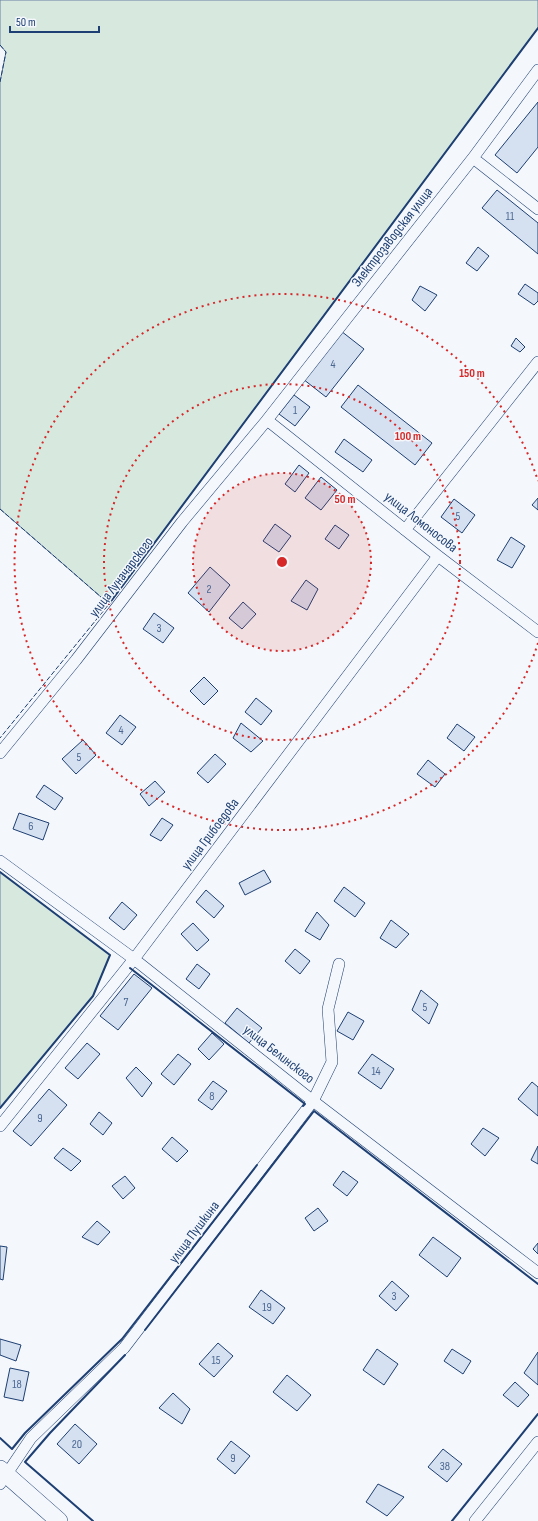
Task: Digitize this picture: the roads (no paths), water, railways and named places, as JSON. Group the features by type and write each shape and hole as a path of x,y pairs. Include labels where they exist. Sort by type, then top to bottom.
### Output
{"main road":[{"path":"2,1476 59,1521"}],"street":[{"name":"Электрозаводская улица","path":"267,420 473,158 538,70"},
{"path":"473,158 538,209"},
{"path":"405,530 538,362"},
{"name":"улица Ломоносова","path":"267,420 438,556 538,632"},
{"name":"улица Луначарского","path":"0,753 76,660 182,522 267,420"},
{"name":"улица Грибоедова","path":"0,1126 134,959 438,556"},
{"name":"улица Белинского","path":"0,861 134,959 313,1101 538,1273"},
{"name":"улица Пушкина","path":"2,1476 31,1438 124,1348 313,1101 332,1062 328,1009 339,964"},
{"path":"475,1521 538,1442"}]}
